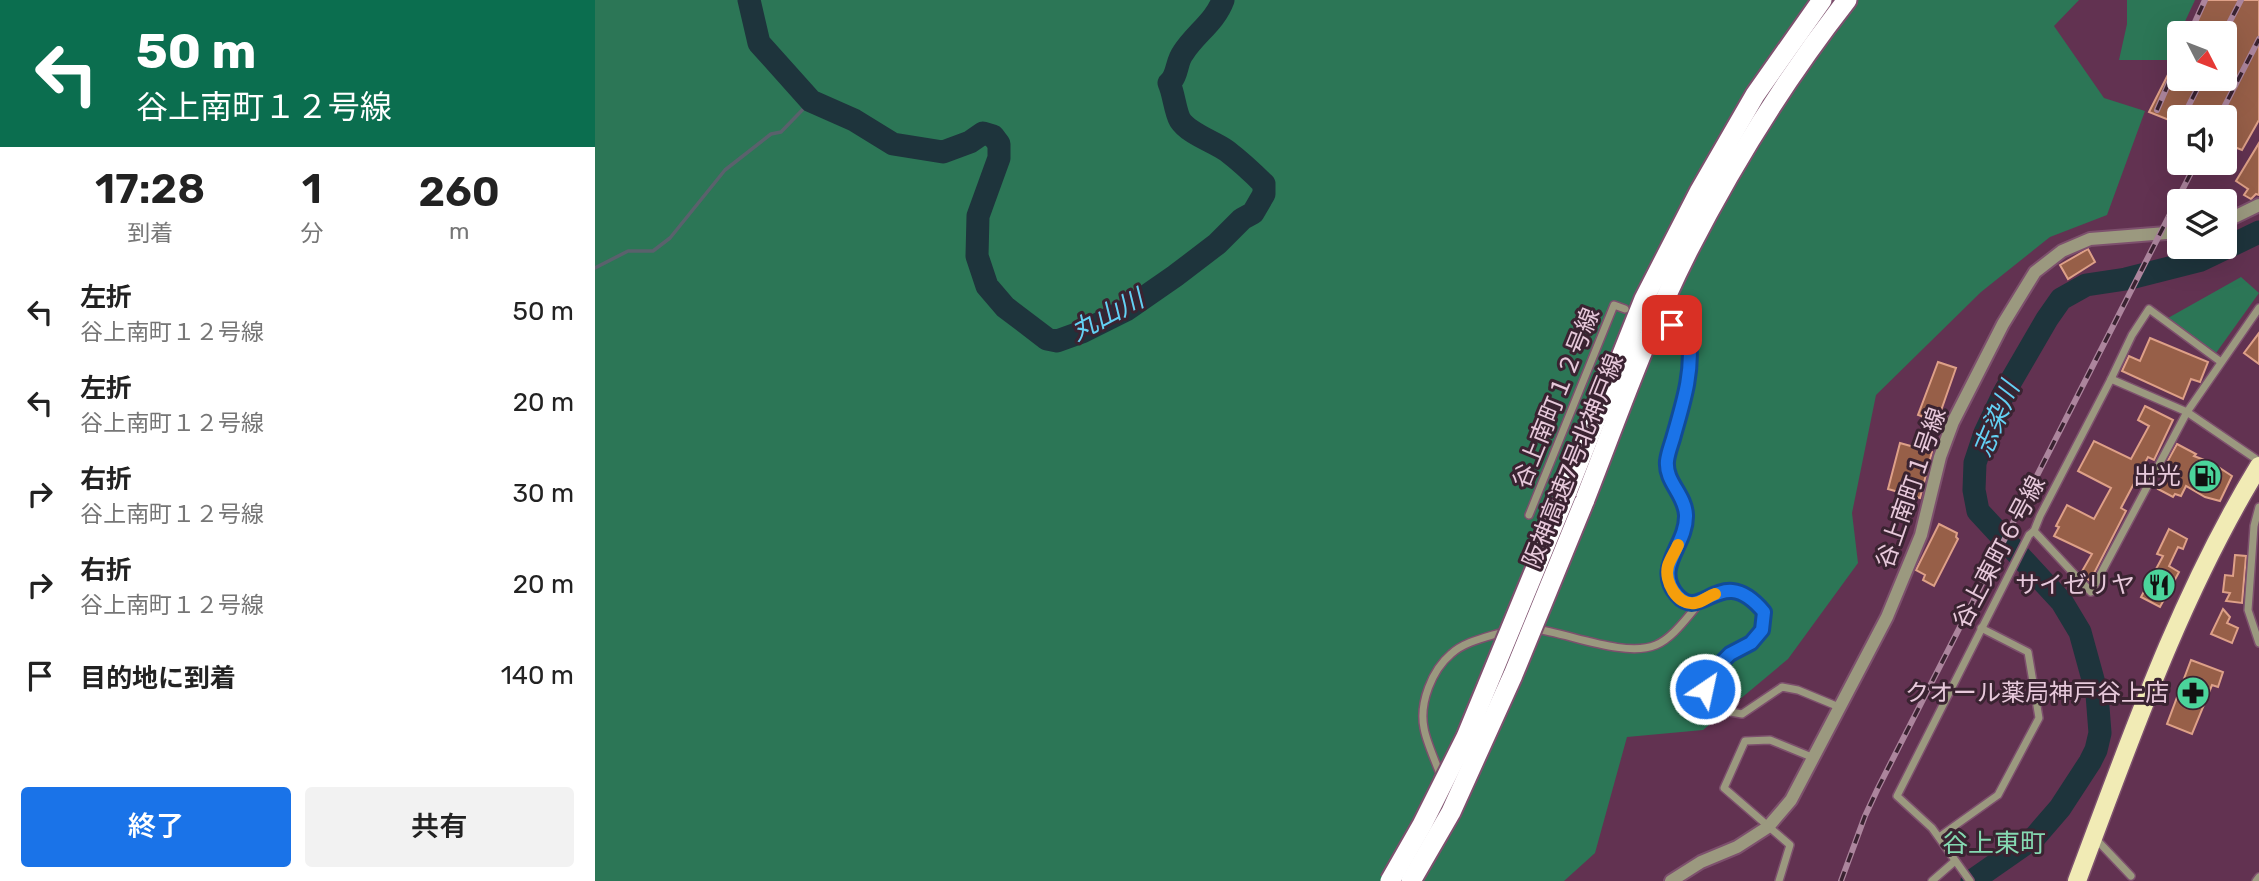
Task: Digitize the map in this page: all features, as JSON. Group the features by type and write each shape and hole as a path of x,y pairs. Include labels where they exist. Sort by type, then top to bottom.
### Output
{"highway":[{"name":"阪神高速7号北神戸線","path":"1411,881 1451,812 1513,675 1644,299 1699,192 1755,95 1822,0"},
{"name":"阪神高速7号北神戸線","path":"1389,881 1422,825 1466,737 1687,252 1734,166 1774,101 1847,0"}],"main road":[{"path":"2077,881 2176,628 2232,509 2259,464"}],"street":[{"path":"2237,216 2259,205"},
{"name":"谷上南町１号線","path":"1671,881 1701,862 1737,847 1768,827 1791,800 1887,617 1921,535 1940,457 1953,422 2003,324 2035,272 2062,251 2090,239 2167,233"},
{"name":"谷上南町１２号線","path":"1529,515 1614,305 1625,309"},
{"path":"2034,531 2091,592 2187,412 2259,308"},
{"name":"谷上東町６号線","path":"1970,881 1939,837 1897,796 2132,335 2149,309 2221,362"},
{"path":"1670,324 1689,340 1691,359 1687,386 1667,461 1668,478 1681,495 1686,515 1683,532 1668,566 1667,577 1680,599 1689,604 1699,603"},
{"path":"2111,379 2187,412 2259,464"},
{"path":"2259,507 2254,526 2248,610 2259,643"},
{"path":"1389,881 1412,843 1440,774 1424,728 1423,710 1427,691 1437,670 1451,654 1470,643 1517,628 1557,632 1610,647 1643,648 1657,645 1669,636 1699,603 1710,595 1737,590 1752,598 1764,612 1762,630 1751,643 1730,654 1711,673 1705,689 1706,698 1713,709 1742,714 1782,687 1798,690 1839,707"},
{"path":"1939,837 1998,795 2039,718 2028,652 1981,628"},
{"path":"1779,881 1790,845 1724,788 1745,741 1770,740 1814,758"},
{"path":"2094,837 2131,876"},
{"path":"1932,881 1957,864"}],"green space":[{"path":"595,0 2079,0 2054,26 2104,98 2145,111 2107,215 2050,237 1981,292 1876,395 1852,513 1858,563 1788,659 1703,730 1627,737 1595,853 1564,881 595,881"},
{"path":"2127,0 2195,0 2185,21 2167,21 2167,60 2119,60 2127,24"},
{"path":"2241,277 2259,293 2216,353 2168,318"}],"building":[{"path":"2205,0 2259,0 2259,120 2242,150 2237,148 2237,105 2167,105 2167,119 2149,112 2167,77 2167,91 2237,91 2237,21 2194,21"},
{"path":"2259,143 2259,195 2256,194 2251,199 2244,195 2248,189 2236,181"},
{"path":"2088,249 2095,262 2068,279 2060,265"},
{"path":"2259,333 2259,364 2244,353"},
{"path":"2150,338 2208,362 2200,382 2191,379 2183,399 2122,371 2129,356 2140,361"},
{"path":"1938,362 1956,368 1937,422 1918,415"},
{"path":"2145,406 2173,420 2154,460 2148,457 2121,508 2126,511 2090,581 2081,573 2092,554 2054,536 2059,527 2056,526 2067,505 2094,519 2111,488 2078,471 2094,441 2131,459 2149,426 2138,420"},
{"path":"1900,443 1932,452 1920,498 1888,489"},
{"path":"2177,444 2232,476 2220,501 2205,497 2186,486 2181,496 2175,494 2173,497 2158,489 2169,468 2165,466"},
{"path":"1939,524 1957,533 1958,539 1934,586 1923,580 1925,575 1916,570"},
{"path":"2169,529 2187,539 2183,549 2178,547 2169,566 2179,572 2160,607 2141,597 2163,556 2157,554"},
{"path":"2235,555 2246,556 2242,603 2226,601 2230,593 2223,592 2225,575 2233,576"},
{"path":"2223,609 2230,617 2227,623 2238,628 2232,643 2211,634"},
{"path":"2191,660 2223,672 2218,687 2212,685 2192,734 2167,724"}],"waterway":[{"name":"丸山川","path":"749,0 759,43 811,101 854,120 893,144 943,152 970,142 983,133 993,136 999,144 999,158 978,216 977,256 987,286 1005,307 1047,339 1057,341 1126,310 1175,276 1217,244 1242,219 1253,213 1264,194 1264,184 1241,163 1227,151 1184,125 1178,116 1169,83 1183,53 1215,15 1223,0"},
{"path":"595,268 628,251 653,251 670,238 725,170 771,134 781,132 811,101"},
{"name":"志染川","path":"1972,881 2035,837 2060,808 2090,762 2100,733 2097,694 2080,632 2062,602 1978,511 1974,490 1975,463 1985,433 2004,393 2061,299 2086,285 2126,279 2201,260 2259,232"}],"railway":[{"path":"2195,21 2205,0"},
{"path":"2230,21 2241,0"},
{"path":"2225,105 2259,39"},
{"path":"2157,110 2167,87"},
{"path":"2189,105 2196,91"},
{"path":"1841,881 1878,788 2190,175"}],"slow traffic":[{"path":"1678,545 1668,566 1667,577 1672,589 1680,599 1689,604 1699,603 1715,594"}],"place":[{"name":"出光","path":"2205,476"},
{"name":"サイゼリヤ","path":"2159,585"},
{"name":"クオール薬局神戸谷上店","path":"2193,693"}],"district":[{"name":"谷上東町","path":"1994,843"}],"route":[{"path":"1672,325 1689,340 1691,359 1687,386 1667,461 1668,478 1681,495 1686,515 1683,532 1668,566 1667,577 1680,599 1689,604 1699,603 1710,595 1737,590 1752,598 1764,612 1762,630 1751,643 1730,654 1711,673 1705,689"}]}
